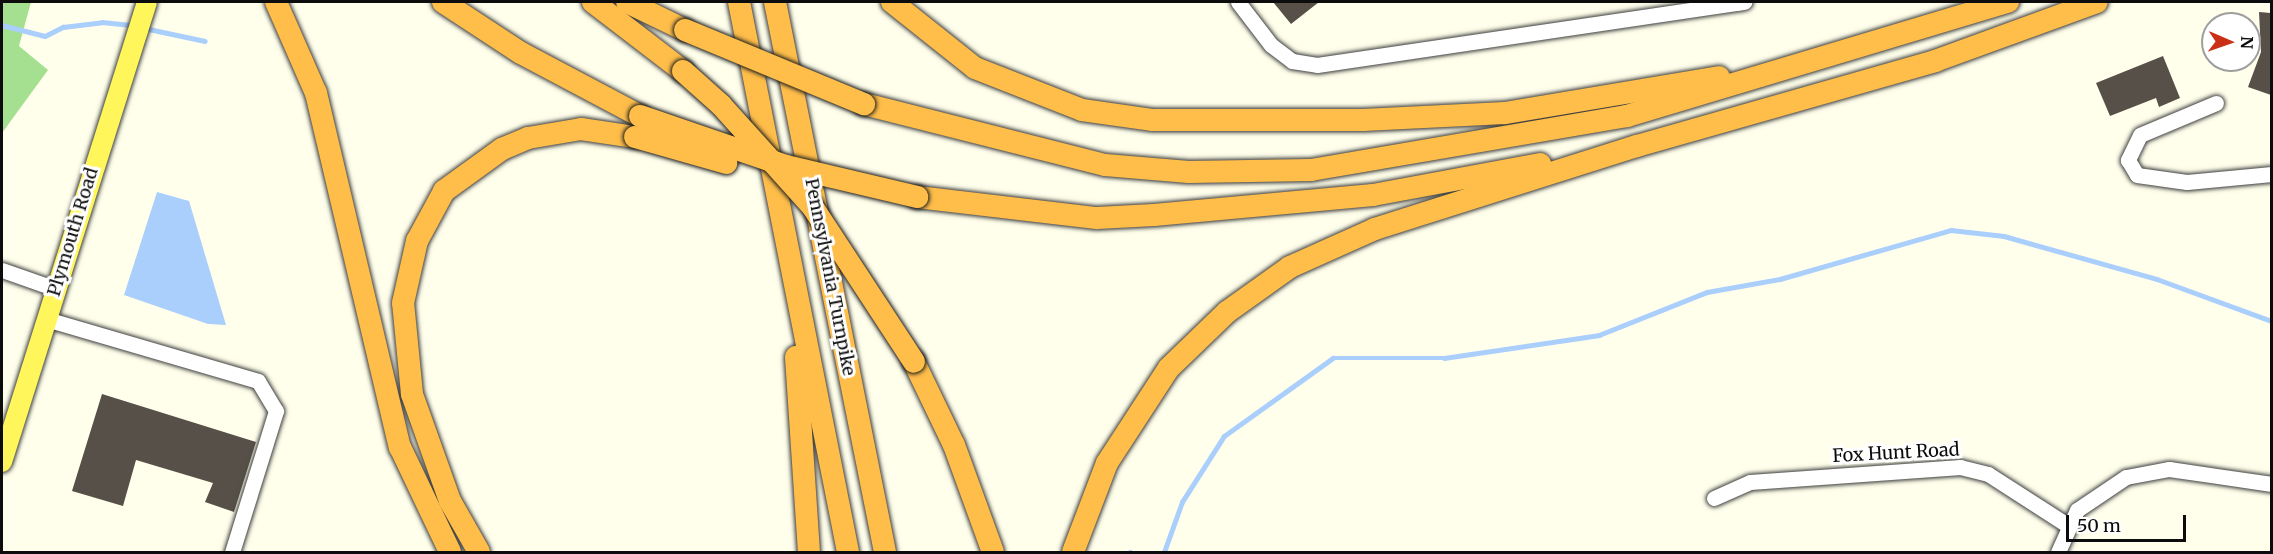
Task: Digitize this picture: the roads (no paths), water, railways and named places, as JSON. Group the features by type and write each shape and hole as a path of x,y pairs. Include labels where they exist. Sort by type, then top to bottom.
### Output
{"highway":[{"path":"276,2 315,93 400,447 450,552"},
{"path":"443,2 638,127 788,180 917,197 1085,217 1154,215 1373,195 1637,146"},
{"path":"592,2 683,71 722,105 812,206 914,362 954,445 993,552"},
{"path":"627,2 685,30 864,104 1105,165 1189,172 1311,170 1627,117 1908,35 2008,2"},
{"path":"647,2 685,30"},
{"name":"Pennsylvania Turnpike","path":"739,2 848,552"},
{"name":"Pennsylvania Turnpike","path":"775,2 885,552"},
{"path":"892,2 975,68 1028,92 1082,111 1224,123 1505,113 1663,88 1908,35"},
{"path":"1073,552 1097,484 1143,404 1183,352 1260,286 1375,229 1637,146 1935,61 2097,2"},
{"path":"479,552 450,501 412,394 403,303 417,241 444,191 502,149 528,138 581,129 638,127"},
{"path":"790,266 809,552"}],"main road":[{"name":"Plymouth Road","path":"2,462 144,10"}],"street":[{"path":"1238,2 1271,45 1292,61 1317,65 1744,2"},
{"path":"2216,103 2140,135 2128,160 2137,175 2187,182 2271,174"},
{"path":"2,270 56,290"},
{"path":"46,320 258,381 276,411 232,552"},
{"name":"Fox Hunt Road","path":"1714,498 1750,482 1960,467 1994,477 2067,525"},
{"path":"2058,552 2067,525 2107,486 2148,470 2271,484"}],"water":[{"path":"157,192 189,201 226,325 208,324 124,295"}],"waterway":[{"path":"2,25 45,36 63,27 102,22 133,25"},
{"path":"144,28 205,41"},
{"path":"1164,552 1182,502 1224,436 1333,358 1444,358 1599,335 1707,292 1780,279 1951,230 2004,236 2157,279 2272,321"}]}
